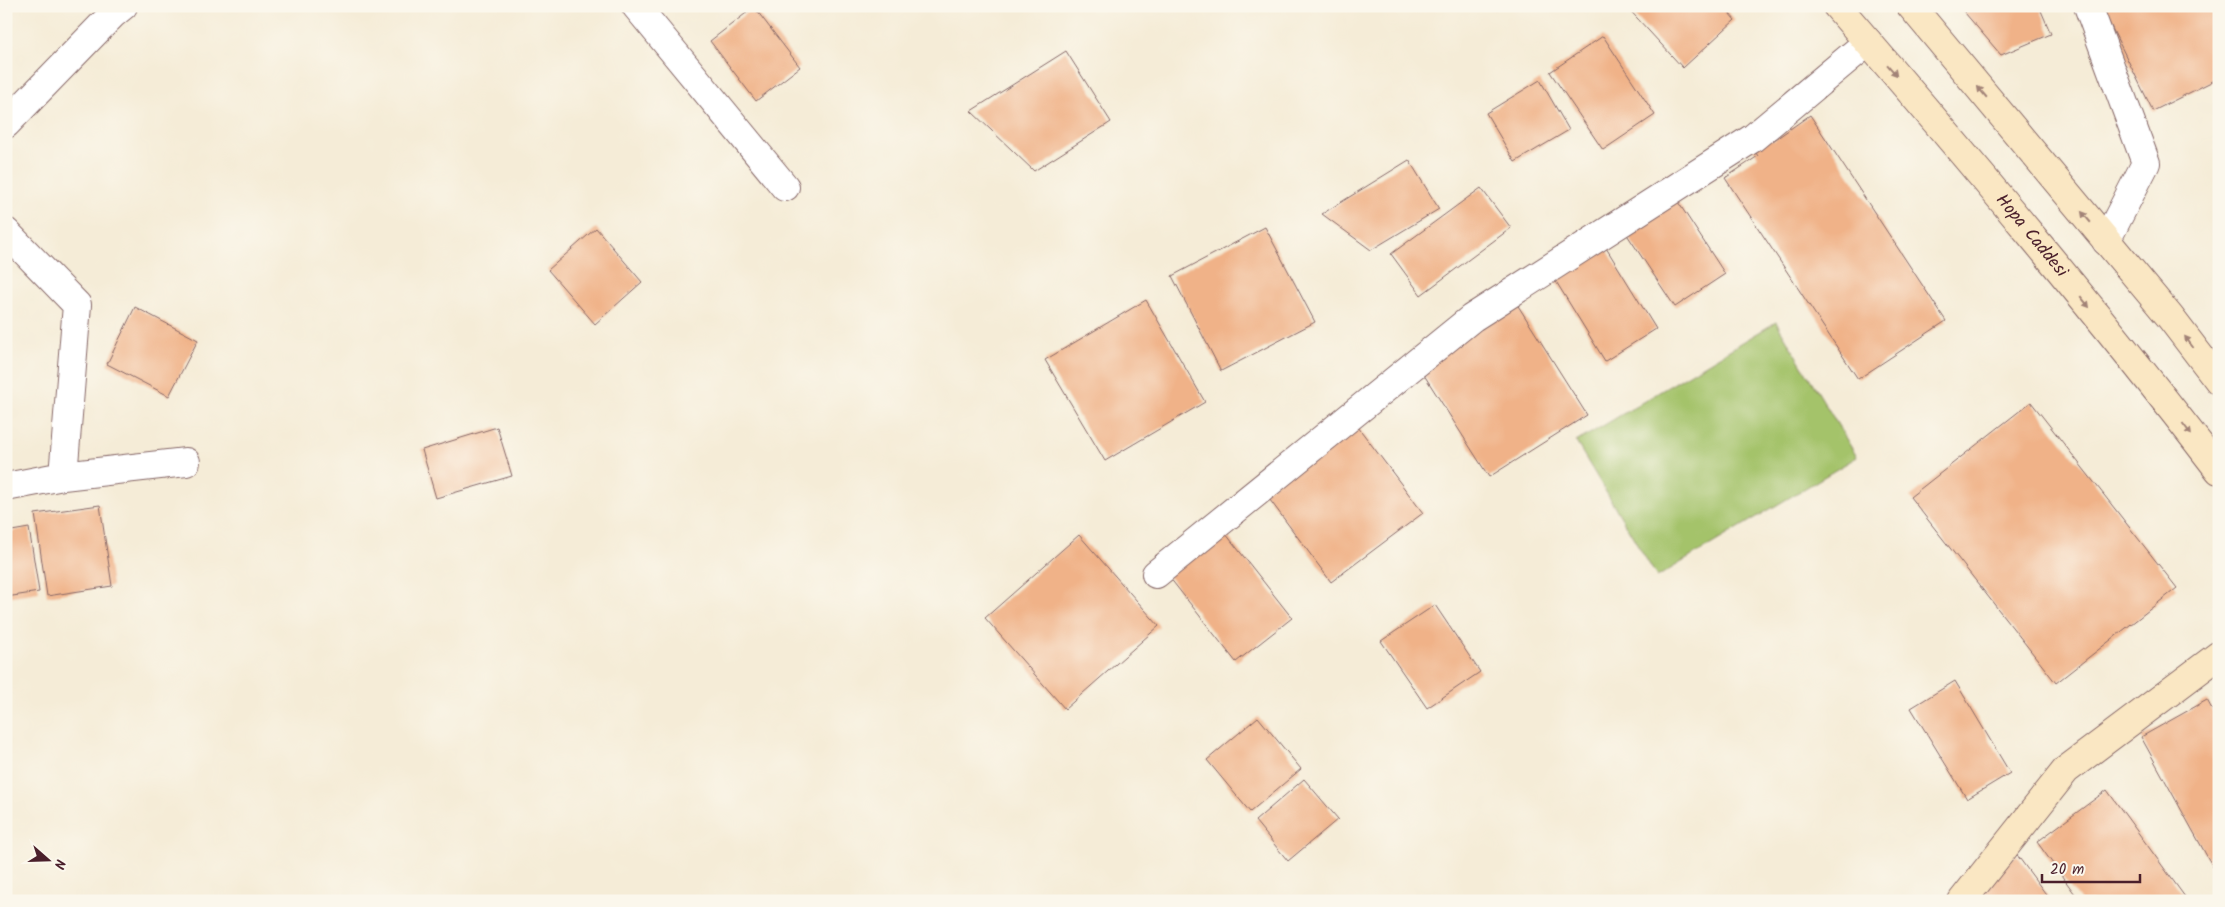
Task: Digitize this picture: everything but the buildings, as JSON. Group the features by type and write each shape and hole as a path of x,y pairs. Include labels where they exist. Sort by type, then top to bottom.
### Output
{"main road":[{"name":"Hopa Caddesi","path":"1837,6 1984,178 2219,470"},
{"path":"1911,6 2170,317 2219,381"},
{"path":"1962,901 2066,770 2219,655"}],"street":[{"path":"6,124 123,6"},
{"path":"636,6 785,187"},
{"path":"2088,6 2146,163 2106,241"},
{"path":"1156,574 1472,318 1753,138 1868,42"},
{"path":"6,232 76,305 63,476"},
{"path":"6,487 63,476 186,462"}],"green space":[{"path":"1776,322 1857,457 1657,577 1576,442"}]}
